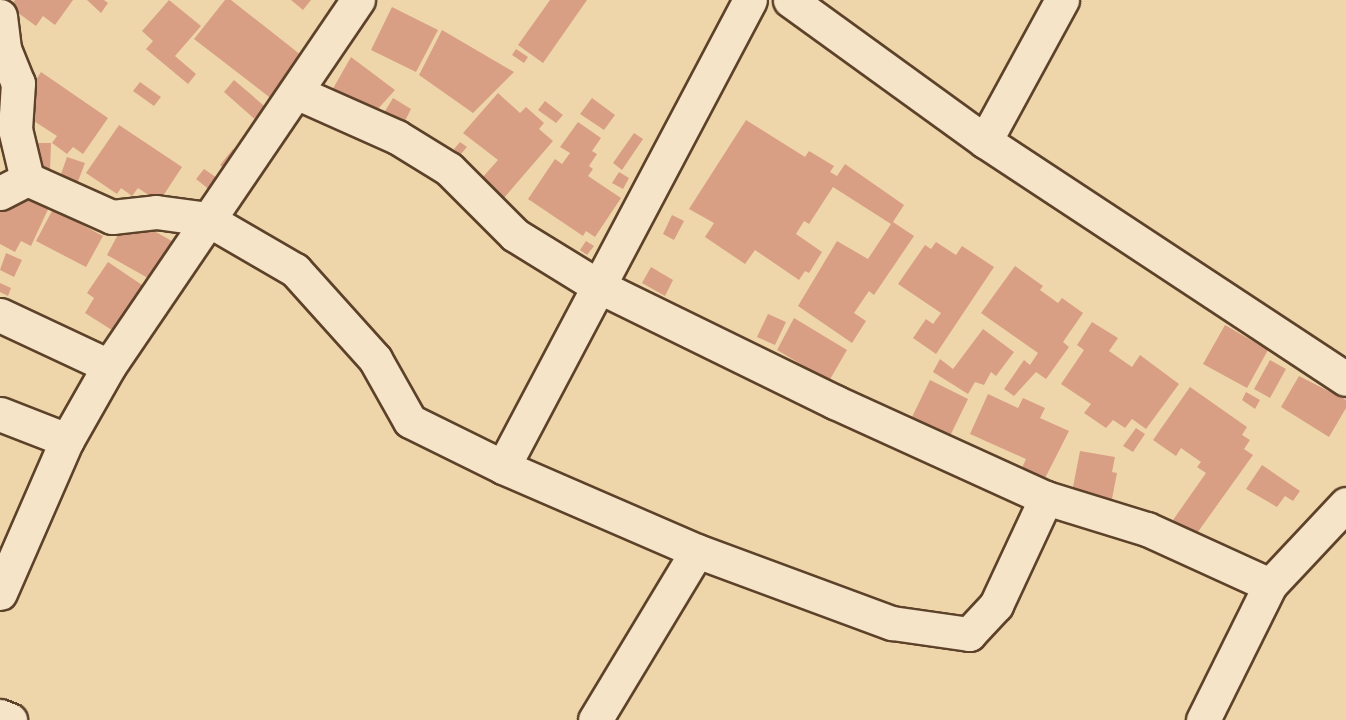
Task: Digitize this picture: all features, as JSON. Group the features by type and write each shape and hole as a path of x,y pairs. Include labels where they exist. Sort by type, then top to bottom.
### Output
{"street":[{"path":"0,11 8,0"},
{"path":"0,593 67,440 109,366 207,219 298,93 358,0"},
{"path":"503,467 750,0"},
{"path":"790,0 985,141 1346,379"},
{"path":"985,141 1062,0"},
{"path":"0,15 4,49 18,83 13,186 112,217 156,212 207,219 295,270 375,359 410,421 503,467 697,551 892,623 969,634 996,605 1046,498"},
{"path":"298,93 397,137 449,169 515,235 598,286 836,402 1046,498 1147,530 1270,585"},
{"path":"0,315 109,366"},
{"path":"0,414 67,440"},
{"path":"1203,720 1270,585 1346,504"},
{"path":"595,720 697,551"},
{"path":"0,716 10,720"}],"building":[{"path":"15,0 73,0 55,25 43,16 36,26 10,7"},
{"path":"87,0 104,0 108,3 101,13"},
{"path":"169,0 201,26 175,56 196,74 188,84 146,49 153,41 142,31"},
{"path":"225,0 231,0 306,59 273,100 194,39"},
{"path":"291,0 311,0 303,10"},
{"path":"550,0 587,0 543,63 518,45"},
{"path":"392,7 438,30 416,72 371,50"},
{"path":"442,30 514,72 473,113 419,75"},
{"path":"516,49 528,57 524,63 512,55"},
{"path":"351,57 395,90 368,120 331,92"},
{"path":"41,72 108,118 83,154 73,147 67,154 52,143 57,136 17,110"},
{"path":"234,80 269,110 258,122 224,92"},
{"path":"140,82 161,97 154,106 133,91"},
{"path":"498,93 520,113 526,107 544,123 539,129 553,141 504,198 481,179 498,160 463,133"},
{"path":"393,98 411,109 402,127 379,121"},
{"path":"592,98 615,115 604,130 580,114"},
{"path":"545,101 563,115 556,123 538,110"},
{"path":"746,120 805,157 809,151 834,166 830,172 837,176 845,164 904,205 893,222 914,236 874,295 869,291 854,313 866,321 852,343 798,306 837,241 868,259 891,224 833,187 809,224 804,221 796,234 822,252 809,273 805,271 799,280 755,250 745,264 705,237 714,223 689,209"},
{"path":"578,122 601,138 592,151 597,154 589,166 593,169 588,176 621,198 595,237 586,231 583,236 528,199 555,159 562,164 570,153 560,147"},
{"path":"119,125 182,167 159,202 138,188 132,196 121,188 117,194 86,173"},
{"path":"634,133 643,139 622,170 613,163"},
{"path":"460,142 467,147 460,155 454,149"},
{"path":"28,143 51,143 50,171 27,171"},
{"path":"233,149 243,157 228,172 220,165"},
{"path":"67,157 85,163 77,184 60,177"},
{"path":"204,169 220,180 211,191 196,179"},
{"path":"619,172 629,178 623,189 612,183"},
{"path":"17,193 50,205 31,246 21,241 15,252 0,244 0,207"},
{"path":"53,209 103,236 86,267 36,241"},
{"path":"672,215 684,221 674,240 663,234"},
{"path":"128,216 177,244 155,282 107,255"},
{"path":"586,241 594,246 587,255 580,250"},
{"path":"936,242 956,255 962,246 994,267 936,354 913,338 926,319 933,324 941,313 898,284 925,245 931,249"},
{"path":"6,253 22,260 14,277 0,270"},
{"path":"108,262 151,291 115,332 85,313 94,298 87,293"},
{"path":"1015,266 1043,286 1040,290 1058,303 1062,298 1083,313 1063,342 1069,347 1046,379 1036,372 1014,396 1004,389 1024,360 1030,365 1038,353 981,313"},
{"path":"651,267 673,280 665,296 642,283"},
{"path":"0,283 11,288 8,296 0,292"},
{"path":"768,314 786,322 775,345 757,337"},
{"path":"794,318 847,350 829,381 777,350"},
{"path":"1092,322 1118,338 1109,351 1132,367 1140,355 1179,384 1146,429 1132,419 1125,428 1113,420 1106,428 1084,413 1091,404 1061,384 1084,350 1077,345"},
{"path":"1225,325 1268,350 1247,388 1203,364"},
{"path":"983,329 1014,352 996,376 991,372 984,385 975,382 968,394 933,372 940,359 953,369"},
{"path":"1270,360 1286,369 1270,398 1254,389"},
{"path":"1299,376 1346,400 1346,408 1329,437 1281,407"},
{"path":"930,380 968,399 950,436 912,417"},
{"path":"1190,387 1247,427 1242,435 1250,440 1244,449 1253,455 1195,536 1173,520 1206,473 1197,467 1201,462 1181,448 1176,456 1153,440"},
{"path":"1246,392 1260,400 1255,409 1242,400"},
{"path":"988,394 1018,408 1023,398 1045,408 1040,418 1069,431 1042,484 1019,474 1026,459 970,434"},
{"path":"1136,428 1145,434 1133,452 1123,446"},
{"path":"1080,451 1115,457 1112,472 1117,473 1112,499 1072,492"},
{"path":"1262,465 1300,491 1293,501 1285,496 1277,507 1246,489"}]}
